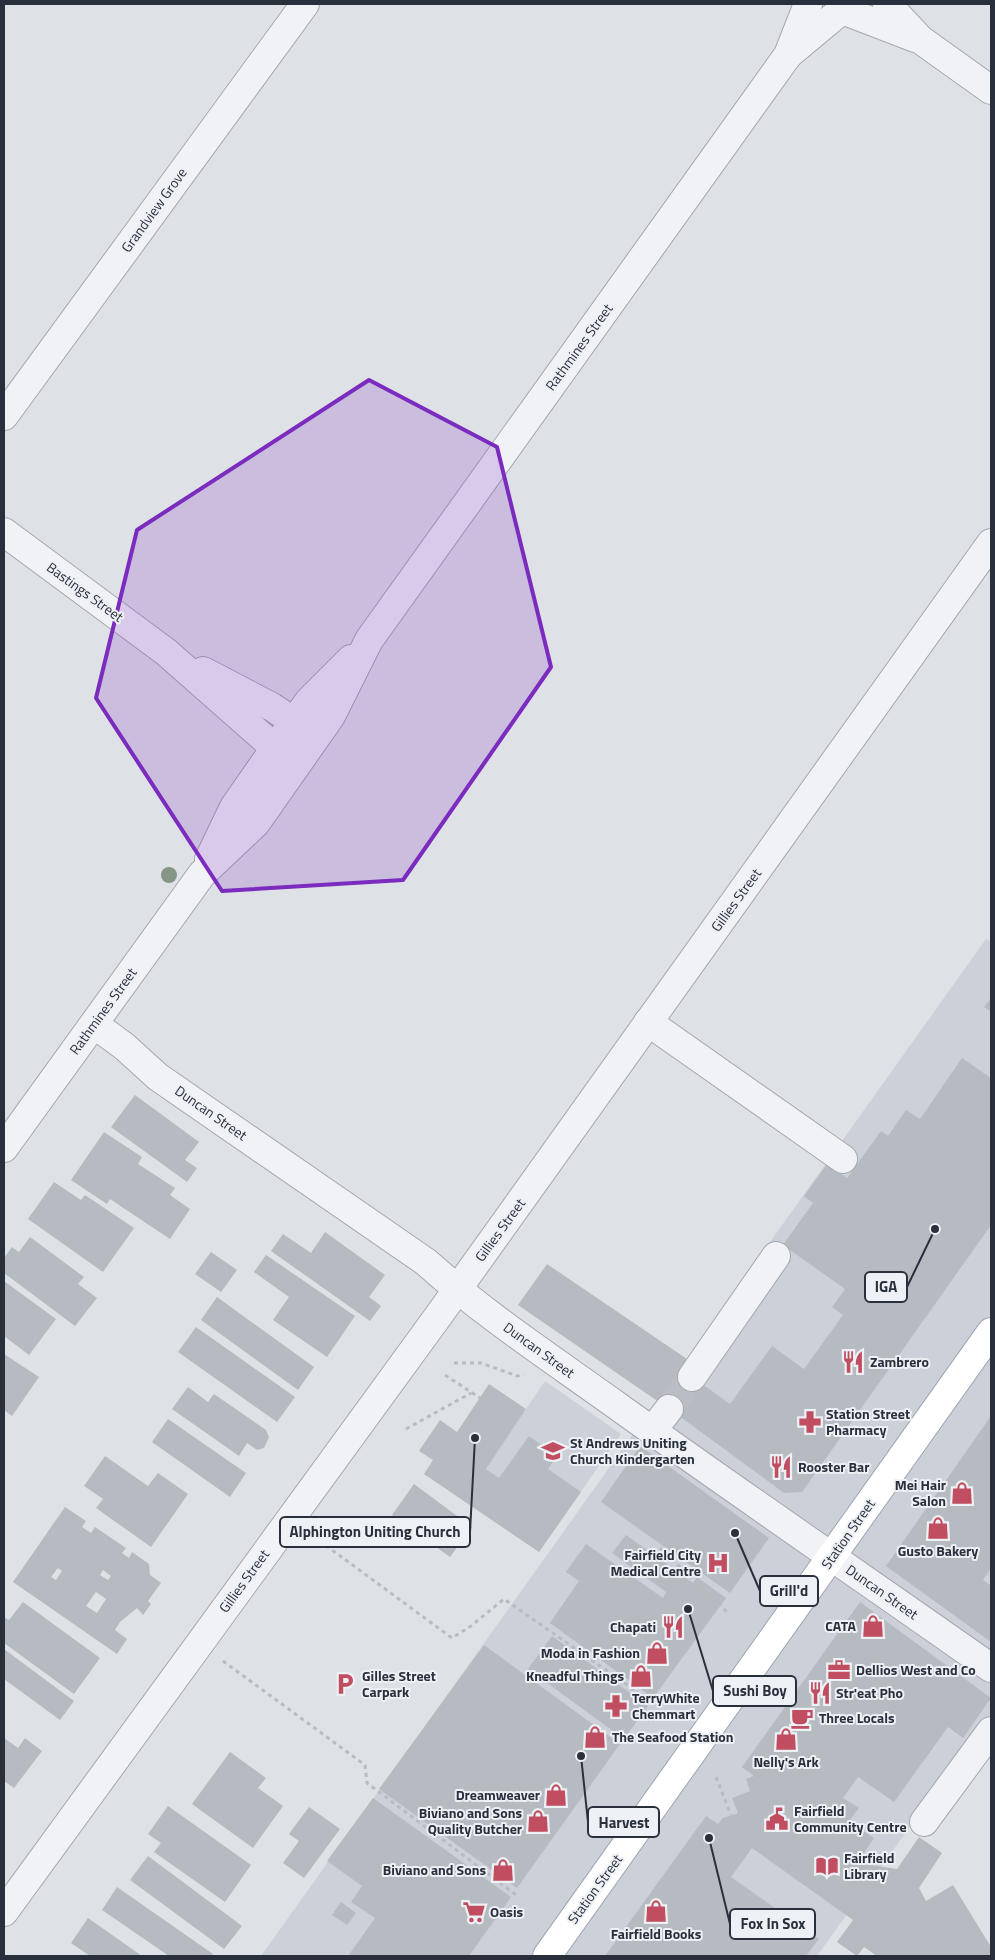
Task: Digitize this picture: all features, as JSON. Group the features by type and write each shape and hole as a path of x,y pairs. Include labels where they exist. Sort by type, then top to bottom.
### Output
{"main road":[{"name":"Station Street","path":"547,1956 991,1332"}],"street":[{"name":"Grandview Grove","path":"4,416 305,4"},
{"name":"Rathmines Street","path":"788,55 808,4"},
{"path":"887,4 922,40 991,90"},
{"name":"Rathmines Street","path":"4,1148 202,874 234,807 309,701 369,640 788,55 842,9"},
{"path":"842,9 922,40"},
{"name":"Bastings Street","path":"4,532 166,652 275,748 297,763"},
{"name":"Gillies Street","path":"4,1912 457,1290 991,543"},
{"name":"Rathmines Street","path":"202,874 256,823 331,716 369,640"},
{"name":"Bastings Street","path":"166,652 272,707 316,737"},
{"path":"648,1022 843,1159"},
{"name":"Duncan Street","path":"94,1024 125,1046 158,1077 426,1262 457,1290 652,1431 991,1668"},
{"path":"692,1377 776,1256"},
{"path":"652,1431 669,1409"},
{"path":"924,1822 991,1731"}],"path":[{"path":"454,1363 481,1363 517,1376 532,1373"},
{"path":"445,1375 480,1398"},
{"path":"406,1430 471,1393"},
{"path":"290,1519 452,1638 471,1626 504,1600 656,1705"},
{"path":"660,1548 727,1612"},
{"path":"200,1643 365,1765 367,1783 519,1897"},
{"path":"716,1777 731,1815"}],"highlighted area":[{"path":"369,380 497,447 551,667 403,880 222,891 96,698 137,530"}],"shaded area":[{"path":"986,939 991,942 991,1714 817,1956 261,1956"},
{"name":"St Andrews Uniting Church Kindergarten","path":"545,1381 621,1434 539,1552 464,1501"}],"building":[{"path":"991,998 991,1012 984,1007"},
{"path":"962,1058 991,1078 991,1225 802,1492 784,1493 682,1418 518,1305 547,1264 687,1359 680,1368 730,1404 772,1346 804,1369 843,1315 832,1307 845,1289 783,1245 813,1203 804,1196 827,1164 847,1178 881,1131 888,1136 906,1110 920,1119"},
{"path":"135,1095 199,1142 185,1160 197,1168 187,1182 111,1127"},
{"path":"104,1132 142,1157 138,1164 175,1188 170,1195 190,1209 170,1239 110,1199 107,1204 71,1180"},
{"path":"54,1182 81,1200 85,1195 134,1228 103,1272 28,1219"},
{"path":"325,1232 385,1275 369,1297 381,1306 370,1321 271,1251 283,1234 311,1253"},
{"path":"30,1237 84,1277 78,1284 97,1298 75,1326 4,1273 4,1258 12,1247 19,1252"},
{"path":"211,1252 237,1270 221,1292 195,1274"},
{"path":"266,1255 355,1316 327,1357 273,1320 289,1297 254,1272"},
{"path":"4,1281 56,1319 29,1355 4,1336"},
{"path":"217,1297 314,1367 298,1390 201,1320"},
{"path":"196,1327 295,1397 277,1422 178,1352"},
{"path":"4,1354 39,1377 12,1416 4,1410"},
{"path":"489,1384 526,1409 486,1469 499,1478 529,1436 557,1456 548,1469 581,1492 539,1552 424,1474 433,1460 419,1451 440,1420 457,1432"},
{"path":"188,1387 208,1402 214,1394 266,1430 269,1437 264,1448 257,1450 247,1443 239,1456 172,1409"},
{"path":"991,1416 991,1568 983,1580 991,1586 991,1642 886,1566"},
{"path":"168,1419 246,1473 230,1497 152,1442"},
{"path":"640,1446 769,1538 730,1593 601,1502"},
{"path":"105,1456 148,1486 158,1473 188,1494 151,1547 96,1508 103,1499 84,1486"},
{"path":"414,1484 472,1527 450,1557 392,1515"},
{"path":"65,1507 86,1521 82,1527 91,1533 95,1527 126,1548 122,1553 129,1558 132,1552 149,1564 150,1575 161,1583 148,1601 151,1604 143,1615 137,1608 120,1622 115,1630 127,1639 117,1654 13,1582","holes":["58,1568 62,1571 56,1580 51,1577","103,1570 111,1576 108,1580 100,1575","96,1592 106,1599 97,1613 86,1606"]},
{"path":"626,1535 693,1583 697,1577 726,1598 653,1698 550,1623 579,1581 566,1572 586,1544 663,1598 666,1592 612,1553"},
{"path":"23,1602 100,1658 74,1694 4,1643 4,1617 9,1620"},
{"path":"860,1602 991,1698 963,1738 948,1727 894,1802 858,1777 843,1798 859,1808 849,1821 874,1838 857,1863 897,1869 919,1837 942,1853 919,1888 926,1901 953,1885 991,1947 991,1956 877,1956 864,1947 857,1956 837,1942 853,1920 752,1848 731,1877 819,1939 806,1956 605,1956 706,1816 718,1824 723,1818 738,1813 732,1798 750,1791 746,1779 754,1776 742,1767"},
{"path":"552,1636 648,1706 624,1739 528,1669"},
{"path":"484,1645 620,1744 517,1888 379,1789"},
{"path":"4,1649 74,1701 60,1720 4,1679"},
{"path":"4,1738 18,1748 25,1738 42,1751 14,1788 4,1781"},
{"path":"230,1752 266,1778 258,1788 283,1806 253,1848 192,1804"},
{"path":"373,1798 511,1897 469,1956 348,1956 375,1918 351,1902 362,1886 327,1861"},
{"path":"168,1806 251,1865 225,1902 154,1852 161,1843 148,1834"},
{"path":"309,1807 340,1829 304,1878 283,1863 299,1841 289,1834"},
{"path":"148,1856 242,1926 224,1949 130,1880"},
{"path":"117,1887 213,1954 211,1956 169,1956 102,1910"},
{"path":"341,1902 356,1913 347,1925 332,1915"},
{"path":"88,1918 142,1956 90,1956 71,1943"}],"tunnel":[{"path":"669,1409 692,1377"}],"place":[{"name":"IGA","path":"935,1229"},
{"name":"Zambrero","path":"853,1362"},
{"name":"Station Street Pharmacy","path":"810,1422"},
{"name":"Alphington Uniting Church","path":"475,1438"},
{"name":"St Andrews Uniting Church Kindergarten","path":"553,1451"},
{"name":"Rooster Bar","path":"781,1467"},
{"name":"Mei Hair Salon","path":"962,1493"},
{"name":"Gusto Bakery","path":"938,1528"},
{"name":"Grill'd","path":"735,1533"},
{"name":"Fairfield City Medical Centre","path":"718,1563"},
{"name":"Sushi Boy","path":"688,1609"},
{"name":"CATA","path":"873,1626"},
{"name":"Chapati","path":"673,1627"},
{"name":"Moda in Fashion","path":"657,1653"},
{"name":"Dellios West and Co","path":"839,1670"},
{"name":"Kneadful Things","path":"641,1676"},
{"name":"Gilles Street Carpark","path":"345,1684"},
{"name":"Str'eat Pho","path":"820,1693"},
{"name":"TerryWhite Chemmart","path":"616,1706"},
{"name":"Three Locals","path":"802,1718"},
{"name":"The Seafood Station","path":"595,1737"},
{"name":"Nelly's Ark","path":"786,1739"},
{"name":"Harvest","path":"581,1756"},
{"name":"Dreamweaver","path":"556,1795"},
{"name":"Fairfield Community Centre","path":"777,1819"},
{"name":"Biviano and Sons Quality Butcher","path":"538,1821"},
{"name":"Fox In Sox","path":"709,1838"},
{"name":"Fairfield Library","path":"827,1866"},
{"name":"Biviano and Sons","path":"503,1870"},
{"name":"Fairfield Books","path":"656,1911"},
{"name":"Oasis","path":"474,1912"}]}
